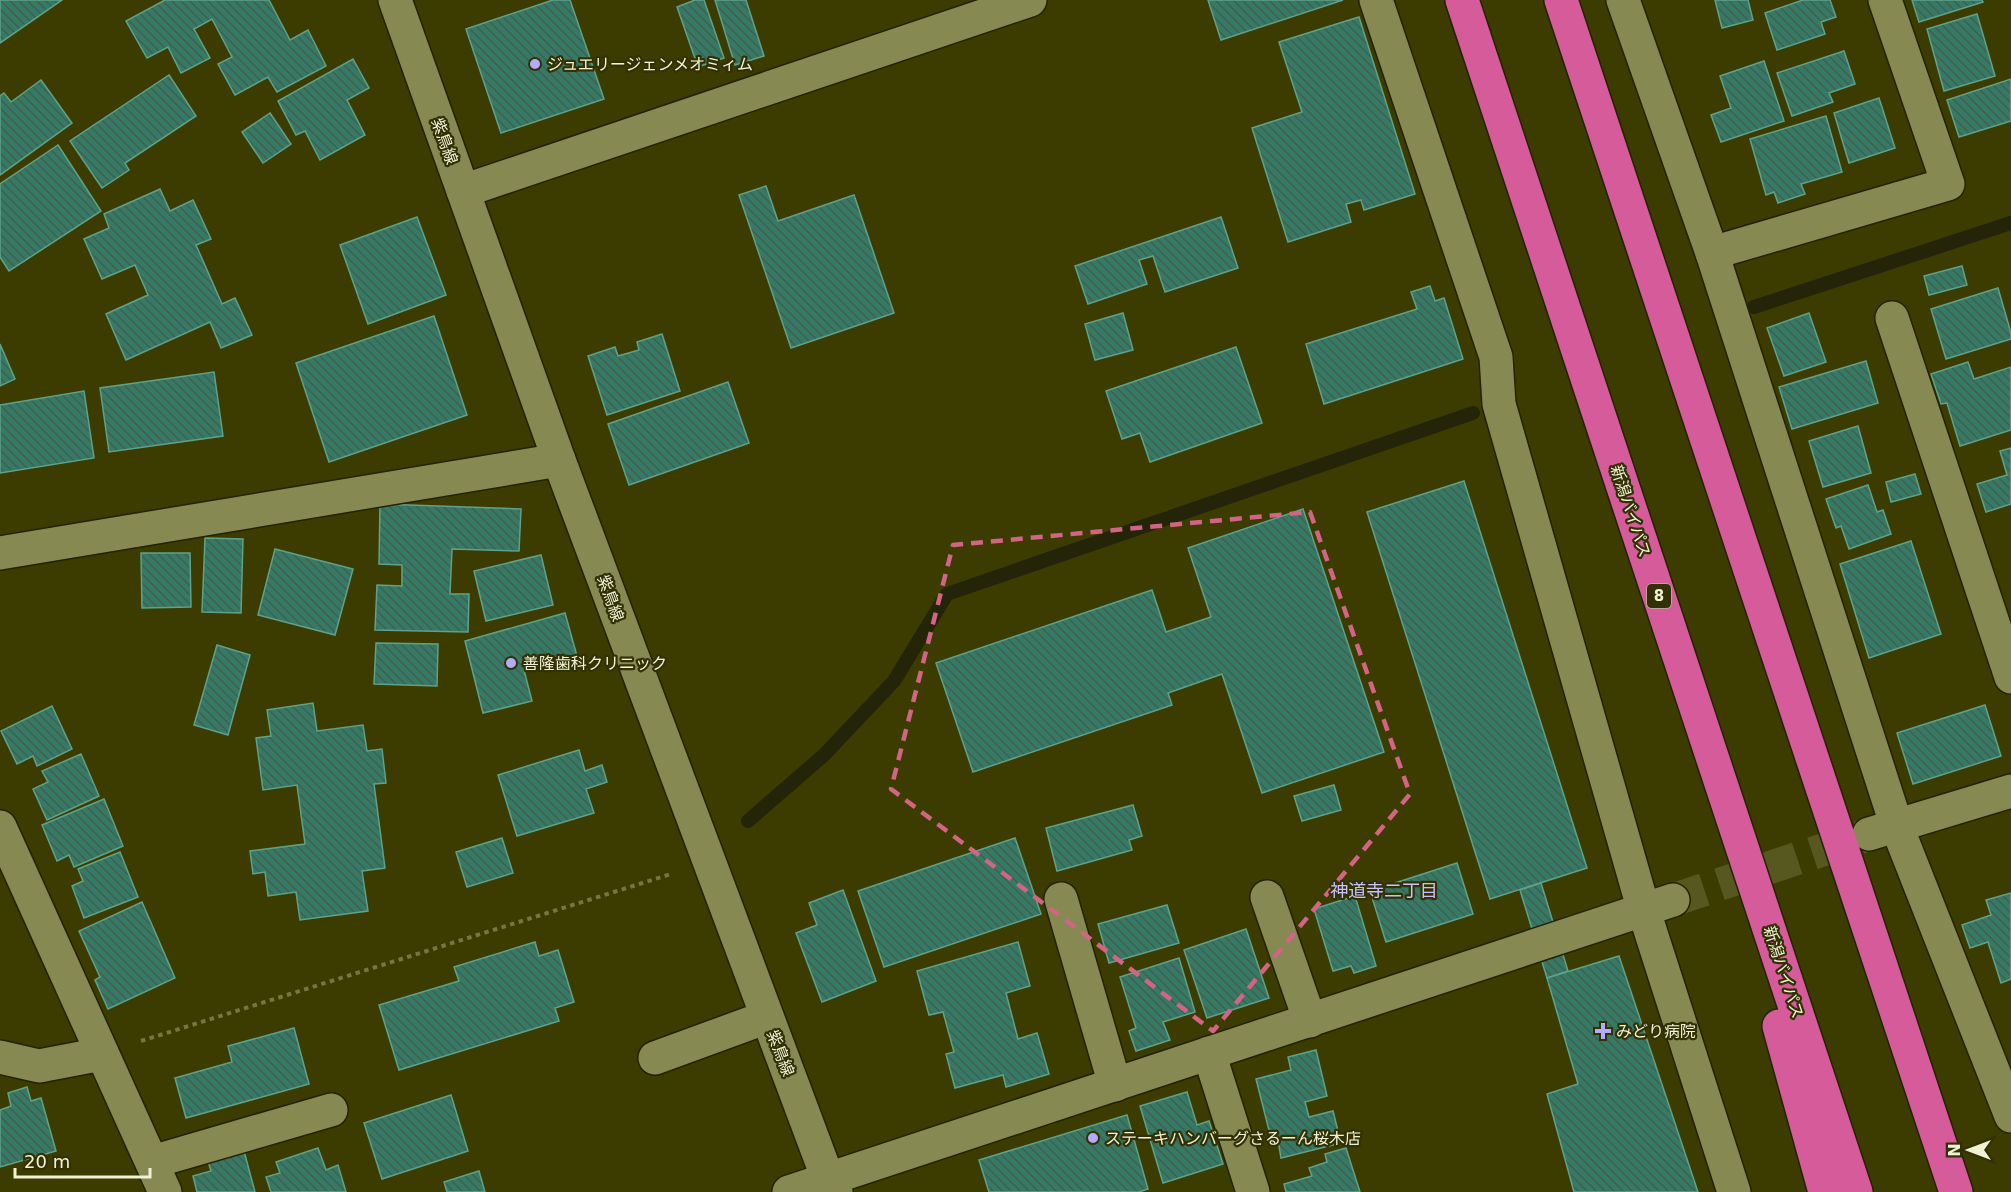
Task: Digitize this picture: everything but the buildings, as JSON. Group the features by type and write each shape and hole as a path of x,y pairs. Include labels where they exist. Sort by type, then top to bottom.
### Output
{"highway":[{"name":"新潟バイパス","path":"1462,0 1856,1192"},
{"path":"1561,0 1956,1192"},
{"path":"1667,619 1825,1192"},
{"path":"1898,1018 1978,1192"}],"street":[{"name":"紫鳥線","path":"395,0 559,460 832,1186"},
{"path":"463,191 1030,0"},
{"path":"1376,0 1496,357 1499,404 1659,905 1734,1192"},
{"path":"1623,0 1712,253 1883,831 2011,1116"},
{"path":"1712,253 1948,183 1885,0"},
{"path":"1892,318 2011,677"},
{"path":"0,553 559,460"},
{"path":"1883,831 2011,791"},
{"path":"0,827 165,1192"},
{"path":"1267,897 1310,1021"},
{"path":"1061,899 1115,1085"},
{"path":"789,1192 832,1186 1209,1053 1659,905"},
{"path":"655,1058 767,1017"},
{"path":"0,1058 39,1066 99,1046"},
{"path":"1209,1053 1253,1192"},
{"path":"152,1162 331,1110"}],"path":[{"path":"99,1046 125,1046 670,874"}],"highlighted area":[{"path":"1310,512 1410,794 1213,1031 891,789 953,545"}],"waterway":[{"path":"1754,307 2011,223"},
{"path":"748,821 824,755 894,681 947,594 1473,413"}],"tunnel":[{"path":"1673,900 1867,835"}],"place":[{"name":"ジュエリージェンメオミィム","path":"535,64"},
{"name":"善隆歯科クリニック","path":"511,663"},
{"name":"みどり病院","path":"1603,1031"},
{"name":"ステーキハンバーグさるーん桜木店","path":"1093,1138"}],"district":[{"name":"神道寺二丁目","path":"1384,891"}]}
